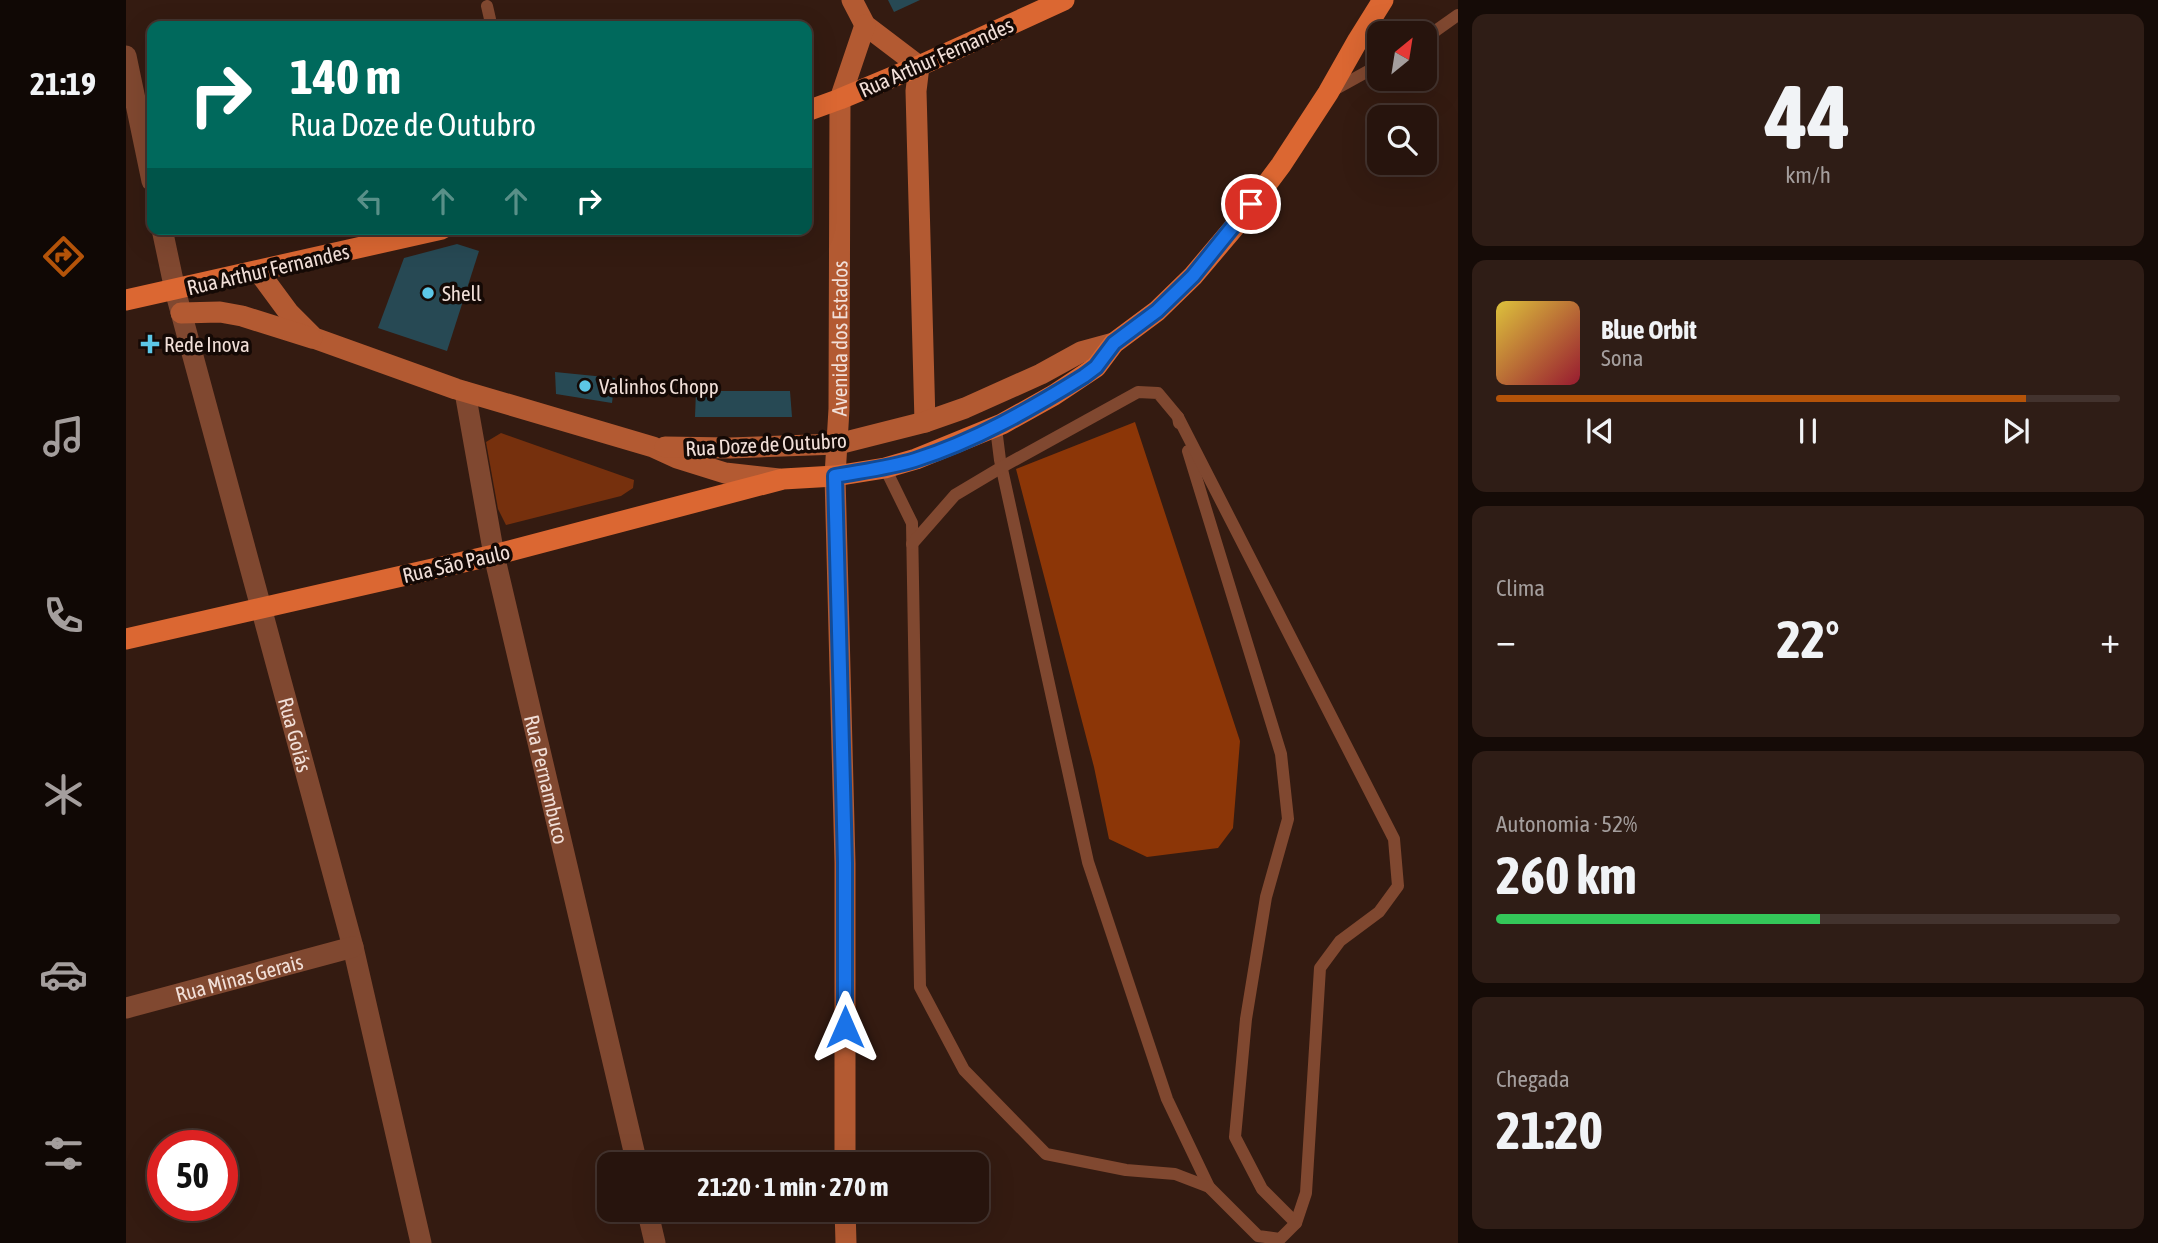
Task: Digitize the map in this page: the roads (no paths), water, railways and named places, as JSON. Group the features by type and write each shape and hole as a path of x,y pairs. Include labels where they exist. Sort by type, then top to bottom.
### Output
{"main road":[{"path":"852,0 865,25 919,66 916,91 925,422"},
{"name":"Rua Arthur Fernandes","path":"812,109 919,66 1064,0"},
{"path":"1114,343 1157,311 1193,276 1237,224 1328,93 1383,0"},
{"name":"Avenida dos Estados","path":"845,1152 845,863 835,476 838,444 840,99 865,25"},
{"name":"Rua Arthur Fernandes","path":"126,300 416,235"},
{"name":"Rua Doze de Outubro","path":"258,271 289,313 314,338 466,392 653,447 724,473 783,479 835,476 885,468 916,460 996,428 1084,376 1096,367 1114,343"},
{"path":"181,313 220,312 242,316 314,338"},
{"name":"Rua Doze de Outubro","path":"653,447 730,448 838,444 925,422 965,408 1041,374 1081,352 1114,343"},
{"name":"Rua São Paulo","path":"126,639 494,555 783,479"},
{"path":"845,1222 846,1243"}],"street":[{"path":"126,56 147,157"},
{"name":"Rua Goiás","path":"163,235 181,313 353,947 421,1243"},
{"name":"Rua Pernambuco","path":"466,392 494,555 634,1152"},
{"name":"Rua Minas Gerais","path":"126,1008 353,947"},
{"path":"650,1222 655,1243"}],"lane":[{"path":"487,5 489,19"},
{"path":"1437,30 1458,15"},
{"path":"1328,93 1367,72"},
{"path":"912,544 956,495 1002,467 1138,392 1158,393 1178,417 1394,839 1398,886 1379,912 1340,941 1320,968 1306,1194 1296,1223 1280,1239 1261,1240 1209,1187 1167,1099 1088,862 1002,467 996,428"},
{"path":"1178,417 1281,754 1289,819 1266,897 1246,1019 1235,1137 1262,1189 1296,1223"},
{"path":"885,468 912,523 920,986 964,1070 1046,1154 1126,1170 1175,1174 1209,1187"}],"place":[{"name":"Shell","path":"428,293"},
{"name":"Rede Inova","path":"150,344"},
{"name":"Valinhos Chopp","path":"585,386"}]}
